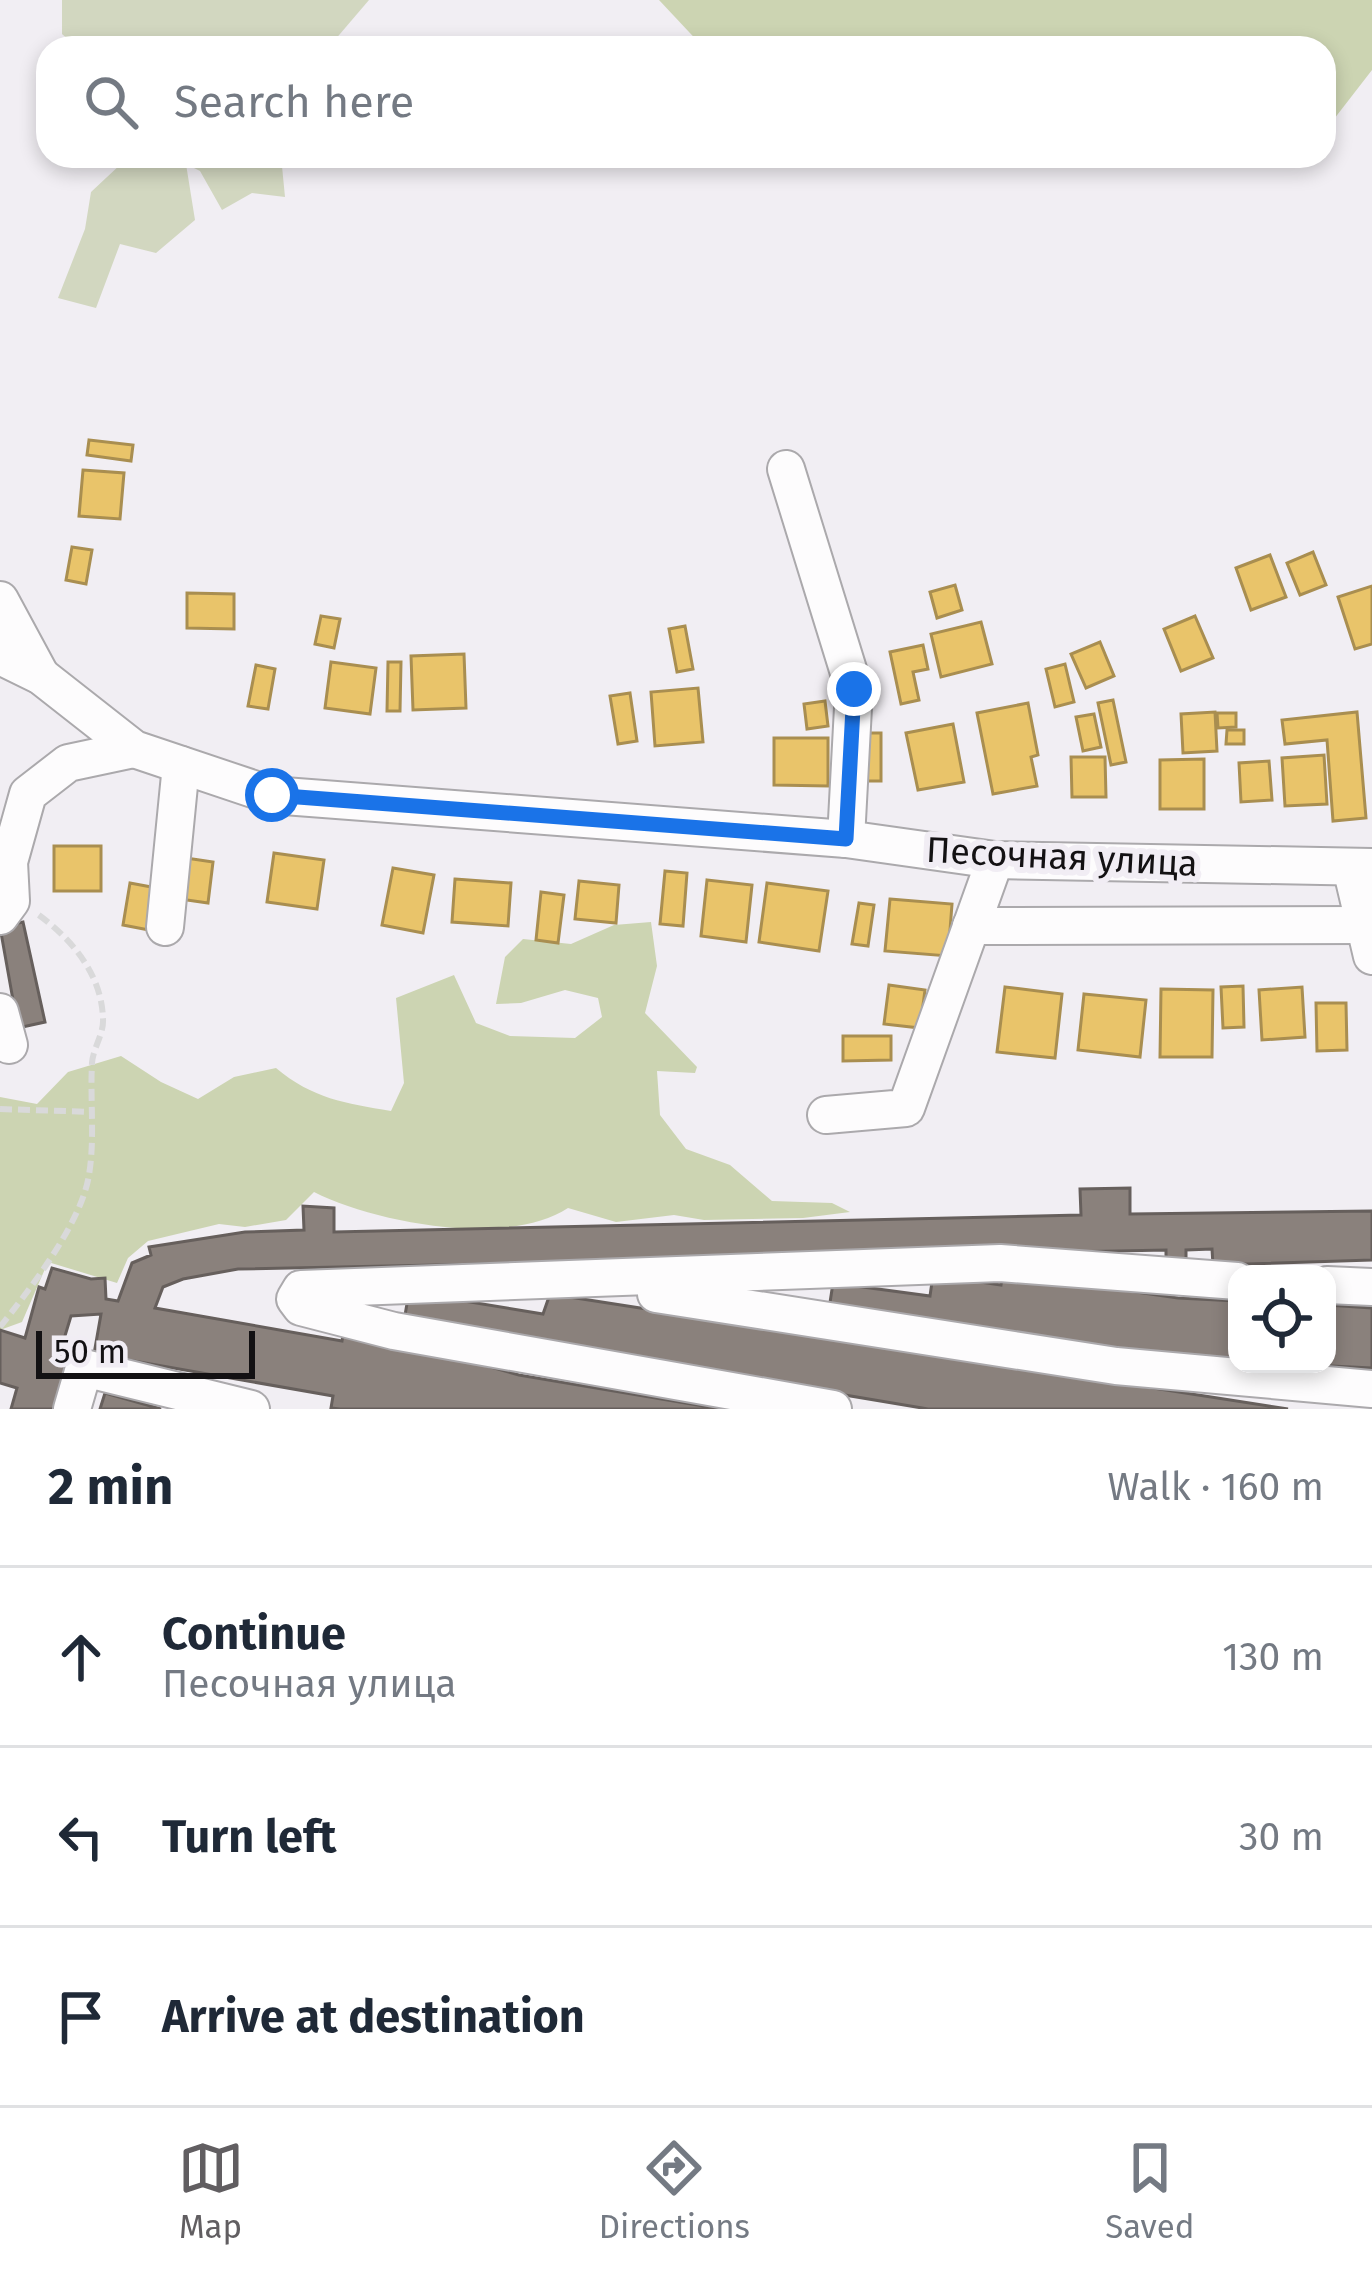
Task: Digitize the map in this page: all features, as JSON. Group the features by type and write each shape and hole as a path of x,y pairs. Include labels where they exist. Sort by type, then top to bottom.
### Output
{"street":[{"path":"786,470 854,689 846,839"},
{"path":"0,600 41,676"},
{"name":"Песочная улица","path":"0,656 41,676 134,749 272,795 846,839 995,860 1361,867"},
{"path":"5,909 9,862 28,794 68,763 134,749"},
{"path":"165,927 181,765"},
{"path":"826,1114 905,1108 995,860"},
{"path":"971,926 1368,940 1361,867"},
{"path":"833,1409 394,1331 301,1307 295,1299 301,1289 322,1287 1000,1264 1228,1280"},
{"path":"574,1281 1116,1366 1372,1388"},
{"path":"1336,1285 1372,1287"},
{"path":"72,1409 84,1367 251,1409"}],"path":[{"path":"0,1327 58,1247 89,1180 92,1059 104,1023 95,977 59,929 34,912 5,909"},
{"path":"0,1109 94,1112"}],"green space":[{"path":"62,0 369,0 338,36 62,34"},
{"path":"659,0 1372,0 1372,70 1336,116 1336,36 693,36"},
{"path":"117,168 187,168 195,220 156,253 120,244 96,308 58,298 85,229 91,192"},
{"path":"194,168 282,168 285,197 252,193 222,210"},
{"path":"651,922 657,966 645,1013 697,1067 695,1073 657,1071 660,1115 686,1149 730,1165 772,1201 832,1203 850,1212 704,1220 674,1215 616,1222 568,1208 542,1220 477,1229 406,1221 314,1192 286,1220 245,1227 219,1224 148,1241 128,1258 117,1283 48,1262 22,1322 0,1330 0,1097 37,1104 68,1072 121,1056 198,1099 234,1077 276,1068 317,1093 391,1111 404,1083 396,998 454,975 476,1023 510,1036 575,1038 602,1017 598,998 565,990 521,1003 496,1004 505,957 523,939 571,944 614,925"}],"building: Homes":[{"path":"89,440 133,445 131,461 87,455"},
{"path":"83,470 124,473 120,519 79,516"},
{"path":"72,547 92,550 86,584 66,580"},
{"path":"1313,552 1326,585 1300,595 1287,563"},
{"path":"1270,555 1286,597 1251,610 1236,568"},
{"path":"955,585 962,610 937,618 930,592"},
{"path":"1372,586 1372,644 1355,649 1338,597"},
{"path":"187,593 234,594 234,629 187,628"},
{"path":"321,616 340,619 334,648 315,644"},
{"path":"1195,616 1213,658 1181,671 1164,629"},
{"path":"981,622 992,664 941,677 931,634"},
{"path":"685,626 693,669 677,672 669,629"},
{"path":"1100,642 1114,676 1086,688 1071,654"},
{"path":"923,645 928,669 913,672 919,700 901,704 890,652"},
{"path":"464,654 466,708 413,710 411,656"},
{"path":"331,662 376,668 370,714 325,708"},
{"path":"388,662 401,662 400,711 387,711"},
{"path":"1065,664 1074,702 1055,707 1046,669"},
{"path":"256,665 275,669 268,709 248,706"},
{"path":"698,688 703,742 655,746 651,692"},
{"path":"630,693 637,741 618,744 610,696"},
{"path":"1113,700 1126,762 1111,765 1098,703"},
{"path":"825,701 828,726 807,729 804,704"},
{"path":"1028,703 1038,755 1031,757 1037,786 993,794 977,713"},
{"path":"1215,712 1217,751 1183,753 1181,714"},
{"path":"1357,712 1366,818 1333,821 1327,740 1285,744 1282,720"},
{"path":"1217,713 1236,713 1236,727 1218,728"},
{"path":"1094,714 1101,747 1083,751 1076,717"},
{"path":"953,724 964,782 918,790 906,733"},
{"path":"1227,730 1244,730 1244,744 1226,744"},
{"path":"861,733 881,733 881,781 861,781"},
{"path":"774,738 828,738 828,786 774,785"},
{"path":"1324,755 1327,804 1285,806 1282,758"},
{"path":"1071,757 1105,757 1106,797 1072,797"},
{"path":"1204,759 1204,809 1160,809 1160,760"},
{"path":"1269,761 1272,800 1241,802 1239,763"},
{"path":"54,846 101,846 101,891 54,891"},
{"path":"274,853 324,860 317,909 267,902"},
{"path":"186,858 213,862 208,903 180,899"},
{"path":"393,868 434,875 423,933 382,925"},
{"path":"665,871 687,873 683,926 660,924"},
{"path":"455,879 511,883 508,926 452,922"},
{"path":"707,880 752,885 746,942 701,936"},
{"path":"579,881 619,885 616,923 575,919"},
{"path":"130,883 162,889 154,931 123,925"},
{"path":"767,883 828,891 819,951 759,942"},
{"path":"541,892 564,895 558,943 536,940"},
{"path":"890,899 952,904 948,956 885,951"},
{"path":"859,903 874,905 868,946 852,944"},
{"path":"889,985 925,990 920,1028 884,1024"},
{"path":"1243,986 1244,1027 1223,1028 1221,987"},
{"path":"1005,987 1062,994 1055,1058 997,1052"},
{"path":"1302,987 1305,1037 1262,1040 1259,990"},
{"path":"1161,989 1213,990 1212,1057 1160,1057"},
{"path":"1084,994 1146,1000 1140,1057 1078,1050"},
{"path":"1316,1003 1346,1003 1347,1050 1317,1051"},
{"path":"843,1036 891,1036 891,1060 843,1061"}],"building: Industry":[{"path":"23,922 45,1022 18,1028 0,927"},
{"path":"1130,1188 1130,1214 1372,1211 1372,1260 1213,1265 1212,1249 1186,1250 1186,1260 1166,1261 1166,1250 238,1269 163,1287 155,1308 342,1341 343,1335 416,1346 519,1375 721,1409 331,1408 333,1396 94,1354 101,1314 71,1316 64,1339 76,1358 62,1409 11,1409 17,1388 0,1383 0,1330 25,1338 39,1287 45,1289 52,1268 105,1278 106,1299 118,1301 132,1263 151,1255 149,1247 245,1232 304,1230 303,1206 334,1208 334,1232 1081,1215 1080,1189"},
{"path":"1003,1273 1228,1301 1228,1361 1157,1357 829,1309 833,1283 930,1296 933,1275 1001,1285"},
{"path":"409,1292 543,1314 550,1294 1288,1409 928,1409 404,1321"},
{"path":"1336,1306 1372,1308 1372,1368 1336,1366"},
{"path":"105,1393 161,1409 100,1409"}],"route":[{"path":"272,795 846,839 854,689"}]}
